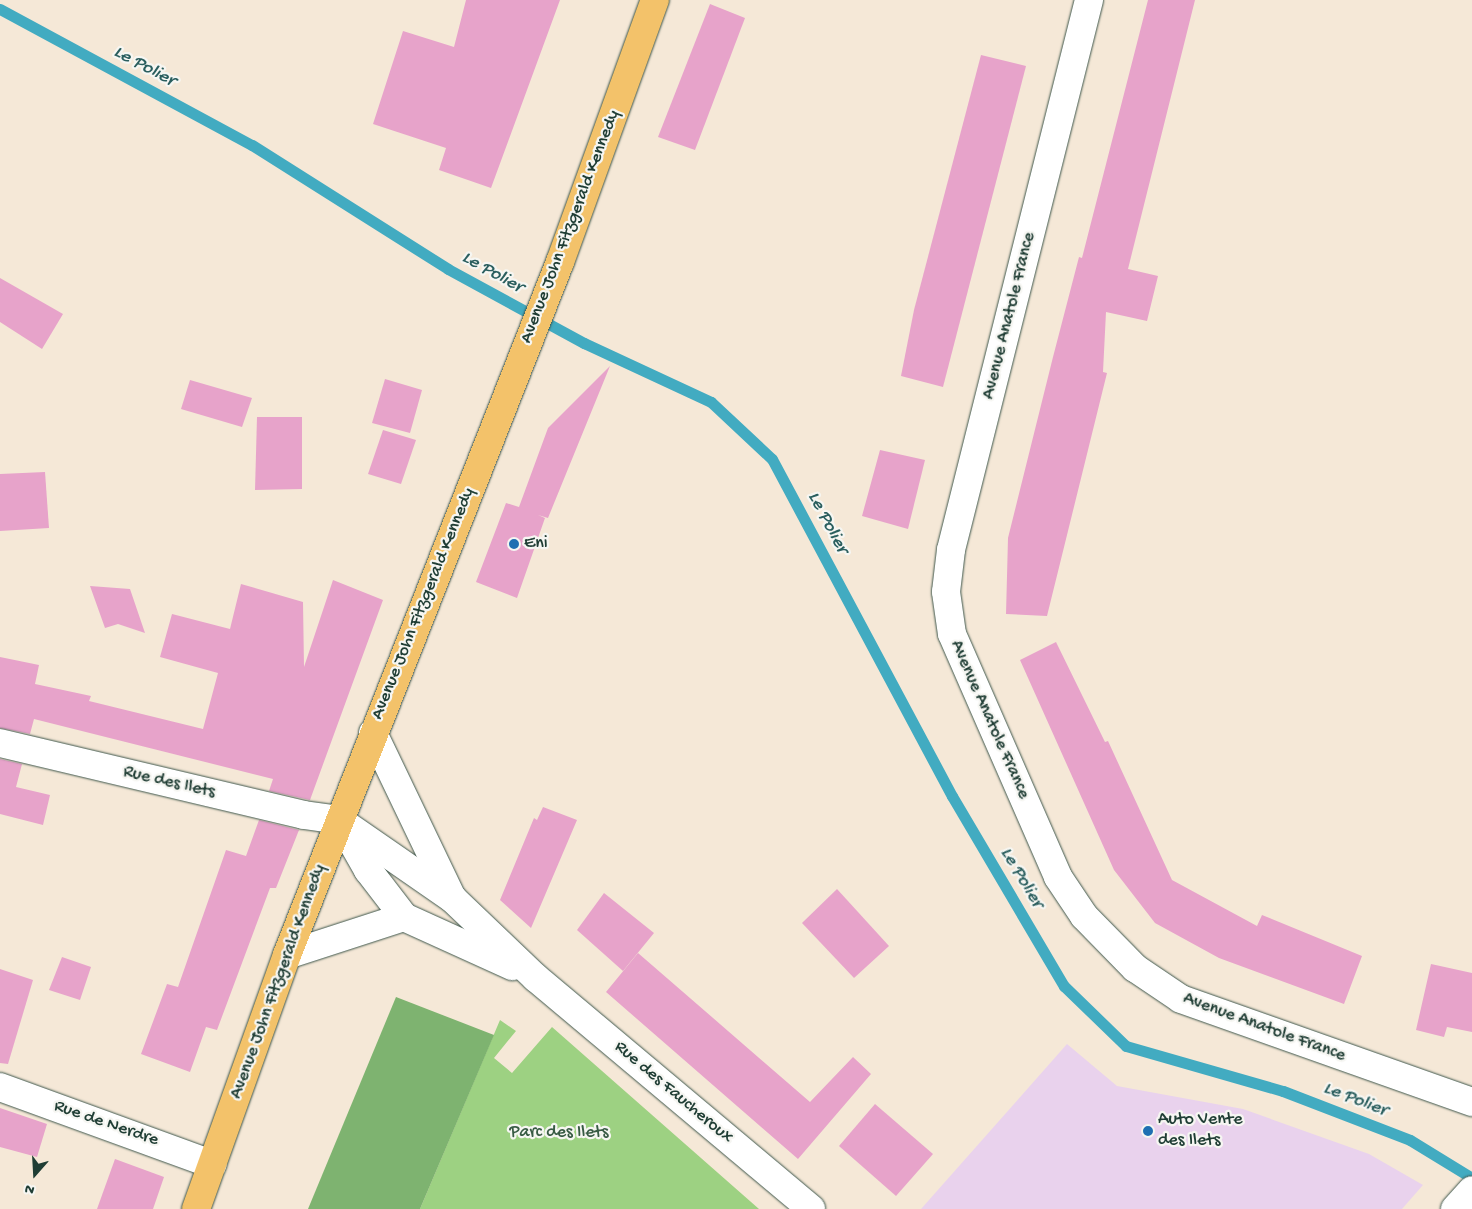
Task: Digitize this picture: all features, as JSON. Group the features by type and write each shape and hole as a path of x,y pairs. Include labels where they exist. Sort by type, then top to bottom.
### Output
{"main road":[{"name":"Avenue John Fitzgerald Kennedy","path":"196,1209 287,955 560,262 655,0"}],"street":[{"name":"Avenue Anatole France","path":"1090,0 951,550 946,592 952,634 1058,877 1084,916 1134,968 1181,1000 1472,1102"},
{"name":"Rue des Faucheroux","path":"373,733 453,900"},
{"name":"Rue des Ilets","path":"0,743 304,815 339,820"},
{"name":"Rue des Faucheroux","path":"339,820 453,900 536,978 811,1209"},
{"name":"Rue des Faucheroux","path":"339,820 368,870 404,917 536,978"},
{"path":"287,955 404,917"},
{"name":"Rue de Nerdre","path":"0,1087 212,1164"},
{"path":"1455,1209 1472,1190"}],"shaded area":[{"name":"Auto Vente des Ilets","path":"1067,1044 1117,1086 1243,1109 1369,1154 1423,1185 1402,1209 921,1209"}],"green space":[{"path":"396,997 494,1035 420,1209 308,1209"},
{"name":"Parc des Ilets","path":"500,1020 516,1031 494,1058 512,1073 552,1027 759,1209 420,1209"}],"building":[{"path":"466,0 560,0 491,188 439,170 446,148 373,124 403,31 454,47"},
{"path":"1148,0 1195,0 1128,269 1158,276 1147,321 1106,312 1103,372 1107,373 1047,616 1006,614 1008,538 1079,257 1082,258"},
{"path":"710,4 745,18 695,150 658,137"},
{"path":"981,55 1026,66 943,387 901,376 914,310"},
{"path":"0,278 63,314 42,349 0,322"},
{"path":"610,366 548,518 538,515 545,518 517,598 476,582 506,503 519,507 548,428"},
{"path":"385,379 422,390 410,433 372,423"},
{"path":"190,380 252,398 242,427 181,409"},
{"path":"257,417 302,417 302,489 255,490"},
{"path":"383,430 416,440 401,484 368,474"},
{"path":"880,450 925,460 908,529 862,516"},
{"path":"45,472 49,528 0,531 0,474"},
{"path":"333,580 383,600 310,800 269,791 273,779 34,719 30,734 0,728 0,657 39,665 35,684 91,696 89,701 203,729 218,673 160,657 172,614 230,629 241,584 303,602 304,667"},
{"path":"90,586 130,589 145,633 118,624 105,628"},
{"path":"1056,642 1105,742 1108,741 1172,880 1257,926 1262,915 1362,956 1344,1004 1219,958 1155,923 1114,870 1020,660"},
{"path":"0,759 22,764 16,787 50,795 43,825 0,814"},
{"path":"543,807 577,820 531,928 500,900 534,818 537,820"},
{"path":"259,820 299,830 276,888 270,888 217,1030 206,1027 190,1072 141,1054 167,984 178,987 226,850 246,856"},
{"path":"837,889 889,946 854,978 802,923"},
{"path":"604,893 654,933 623,971 577,930"},
{"path":"638,953 810,1102 853,1057 871,1074 798,1159 606,992"},
{"path":"62,957 91,967 80,1000 49,990"},
{"path":"1431,964 1472,973 1472,1032 1447,1027 1444,1037 1416,1030"},
{"path":"0,969 33,980 8,1064 0,1063"},
{"path":"875,1104 933,1154 896,1196 839,1146"},
{"path":"0,1108 47,1124 37,1157 0,1147"},
{"path":"115,1159 164,1177 153,1209 97,1209"}],"waterway":[{"name":"Le Polier","path":"0,9 252,145 448,269 584,343 711,402 772,459 952,796 1064,986 1126,1046 1283,1091 1410,1140 1472,1178"}],"place":[{"name":"Eni","path":"514,544"},
{"name":"Auto Vente des Ilets","path":"1148,1131"}]}
